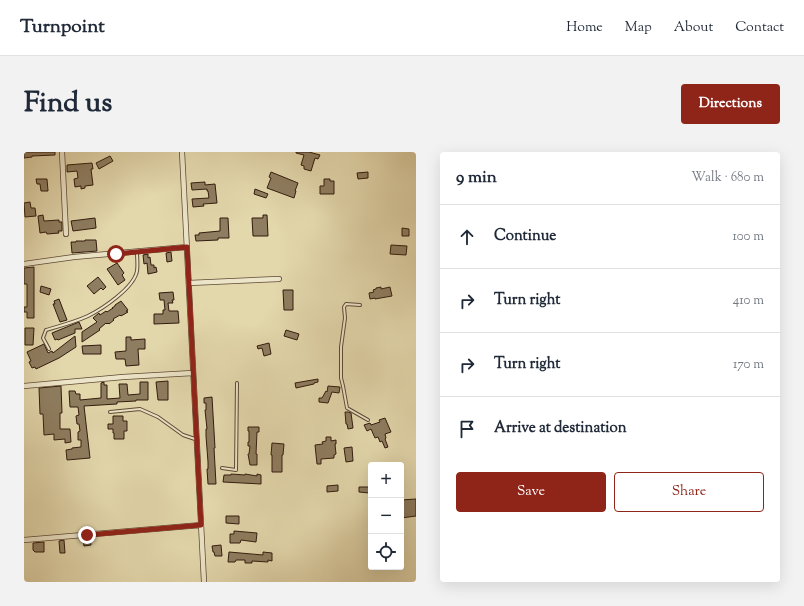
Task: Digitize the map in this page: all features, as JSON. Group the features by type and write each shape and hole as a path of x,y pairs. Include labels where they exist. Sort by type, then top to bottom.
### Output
{"street":[{"path":"62,152 66,234"},
{"path":"182,152 204,582"},
{"path":"24,264 74,257 187,247"},
{"path":"188,283 280,279"},
{"path":"24,386 123,377 193,373"},
{"path":"24,540 201,525"}],"lane":[{"path":"50,349 43,338 46,330 87,316 121,294 128,287 137,271 137,252"},
{"path":"360,305 346,304 344,307 345,318 341,348 340,378 348,408 368,420"},
{"path":"222,468 236,470 237,383"},
{"path":"110,412 140,409 158,417 183,435 196,439"}],"building":[{"path":"24,152 55,152 55,155 32,156 24,158"},
{"path":"296,152 309,152 320,155 318,159 315,158 311,171 304,169 304,166 301,165 304,155"},
{"path":"110,156 113,161 99,169 96,163"},
{"path":"92,163 93,169 91,169 93,185 85,186 85,188 81,189 81,186 75,187 74,179 78,178 77,171 67,172 67,165"},
{"path":"271,172 298,183 294,198 267,188 271,178 269,177"},
{"path":"368,172 368,178 358,179 357,173"},
{"path":"36,179 47,179 48,191 41,191 40,184 37,184"},
{"path":"324,179 334,181 334,194 320,194 320,186 324,186"},
{"path":"205,182 205,185 215,184 217,203 203,204 204,206 193,207 192,199 209,198 207,189 192,190 191,183"},
{"path":"255,189 268,194 266,198 254,194"},
{"path":"30,202 31,208 35,208 36,216 25,217 24,203"},
{"path":"43,215 44,221 59,220 59,222 62,222 62,231 58,231 59,233 40,233 38,216"},
{"path":"263,215 267,215 268,236 253,236 252,218 263,218"},
{"path":"95,218 96,228 73,231 71,221"},
{"path":"220,218 228,218 229,238 196,241 195,235 199,235 199,233 220,231"},
{"path":"402,228 409,229 409,236 402,236"},
{"path":"96,240 97,251 72,253 71,242"},
{"path":"391,245 407,246 406,255 390,254"},
{"path":"171,252 172,261 167,262 166,253"},
{"path":"148,254 151,265 154,265 154,268 156,267 157,272 148,274 147,263 144,264 143,255"},
{"path":"117,263 124,273 122,275 125,280 118,285 107,269"},
{"path":"34,267 34,318 27,318 27,312 24,312 24,307 27,307 27,284 24,284 24,268"},
{"path":"98,277 106,287 103,290 101,288 94,294 87,286"},
{"path":"41,286 51,289 49,295 40,292"},
{"path":"381,287 381,289 390,287 392,296 370,299 369,293 374,292 373,290 376,288"},
{"path":"283,290 293,290 293,310 284,310"},
{"path":"173,292 173,303 168,303 169,311 178,311 179,323 154,324 154,314 163,314 163,310 165,310 164,300 160,300 159,293"},
{"path":"59,299 67,320 60,322 53,304 55,304 54,301"},
{"path":"121,301 128,312 113,319 114,320 109,324 106,323 99,329 100,330 82,342 82,332 97,322 93,318 99,313 100,315 106,311 107,312"},
{"path":"79,322 82,329 75,329 75,333 55,340 52,333"},
{"path":"25,328 34,328 33,345 25,345"},
{"path":"286,330 299,334 297,340 284,336"},
{"path":"75,336 76,347 59,358 36,369 35,367 32,368 27,352 44,344 48,353 52,351 53,353"},
{"path":"126,337 131,337 131,340 145,339 145,349 138,349 139,365 126,366 125,359 116,359 115,352 126,351"},
{"path":"269,343 271,354 264,356 262,348 258,349 257,346"},
{"path":"101,345 101,354 83,354 82,346"},
{"path":"318,379 318,382 314,384 296,388 295,383"},
{"path":"168,381 168,400 158,400 156,382"},
{"path":"104,382 104,385 107,385 107,399 120,398 119,384 127,384 128,395 140,394 140,382 148,382 148,400 84,406 90,458 67,460 66,450 81,447 81,440 78,440 78,432 80,431 76,416 79,415 78,407 70,407 69,391 75,391 76,394 80,394 80,400 101,398 101,383"},
{"path":"61,386 62,413 60,413 60,429 70,429 71,442 65,443 65,439 54,440 54,434 44,435 43,414 40,414 39,388"},
{"path":"328,386 340,387 339,393 332,392 328,403 319,402 319,398 322,398 326,391 327,392"},
{"path":"212,397 216,484 208,484 206,403 204,403 204,398"},
{"path":"345,412 351,413 353,428 348,429"},
{"path":"113,416 123,416 123,421 127,421 127,431 124,431 124,439 114,439 113,429 108,429 108,424 113,424"},
{"path":"385,418 391,432 385,434 388,447 385,448 382,441 380,442 378,437 375,438 371,429 367,431 364,425 370,423 371,425 380,422 379,420"},
{"path":"248,427 259,427 259,432 257,432 257,465 250,465 248,454 250,446 248,446"},
{"path":"326,437 331,437 331,441 336,440 336,454 334,455 334,458 321,459 321,464 317,464 315,445 323,444 322,442 326,441"},
{"path":"272,443 284,444 282,455 282,472 272,472"},
{"path":"352,447 353,461 346,462 344,448"},
{"path":"224,475 261,475 261,484 223,482"},
{"path":"338,485 338,491 327,492 327,486"},
{"path":"359,487 368,487 368,493 359,492"},
{"path":"416,499 416,516 404,518 404,500"},
{"path":"226,516 239,516 239,524 226,523"},
{"path":"234,531 257,533 256,542 241,540 240,543 230,543 230,534 234,534"},
{"path":"90,538 91,545 84,546 83,539"},
{"path":"64,540 65,553 60,553 59,541"},
{"path":"44,542 44,552 35,552 33,550 33,543"},
{"path":"221,545 222,556 215,556 212,546"},
{"path":"229,552 263,555 263,552 272,553 272,561 252,561 252,563 245,563 245,560 236,560 235,562 228,562"}],"route":[{"path":"87,535 201,525 187,247 116,254"}]}
